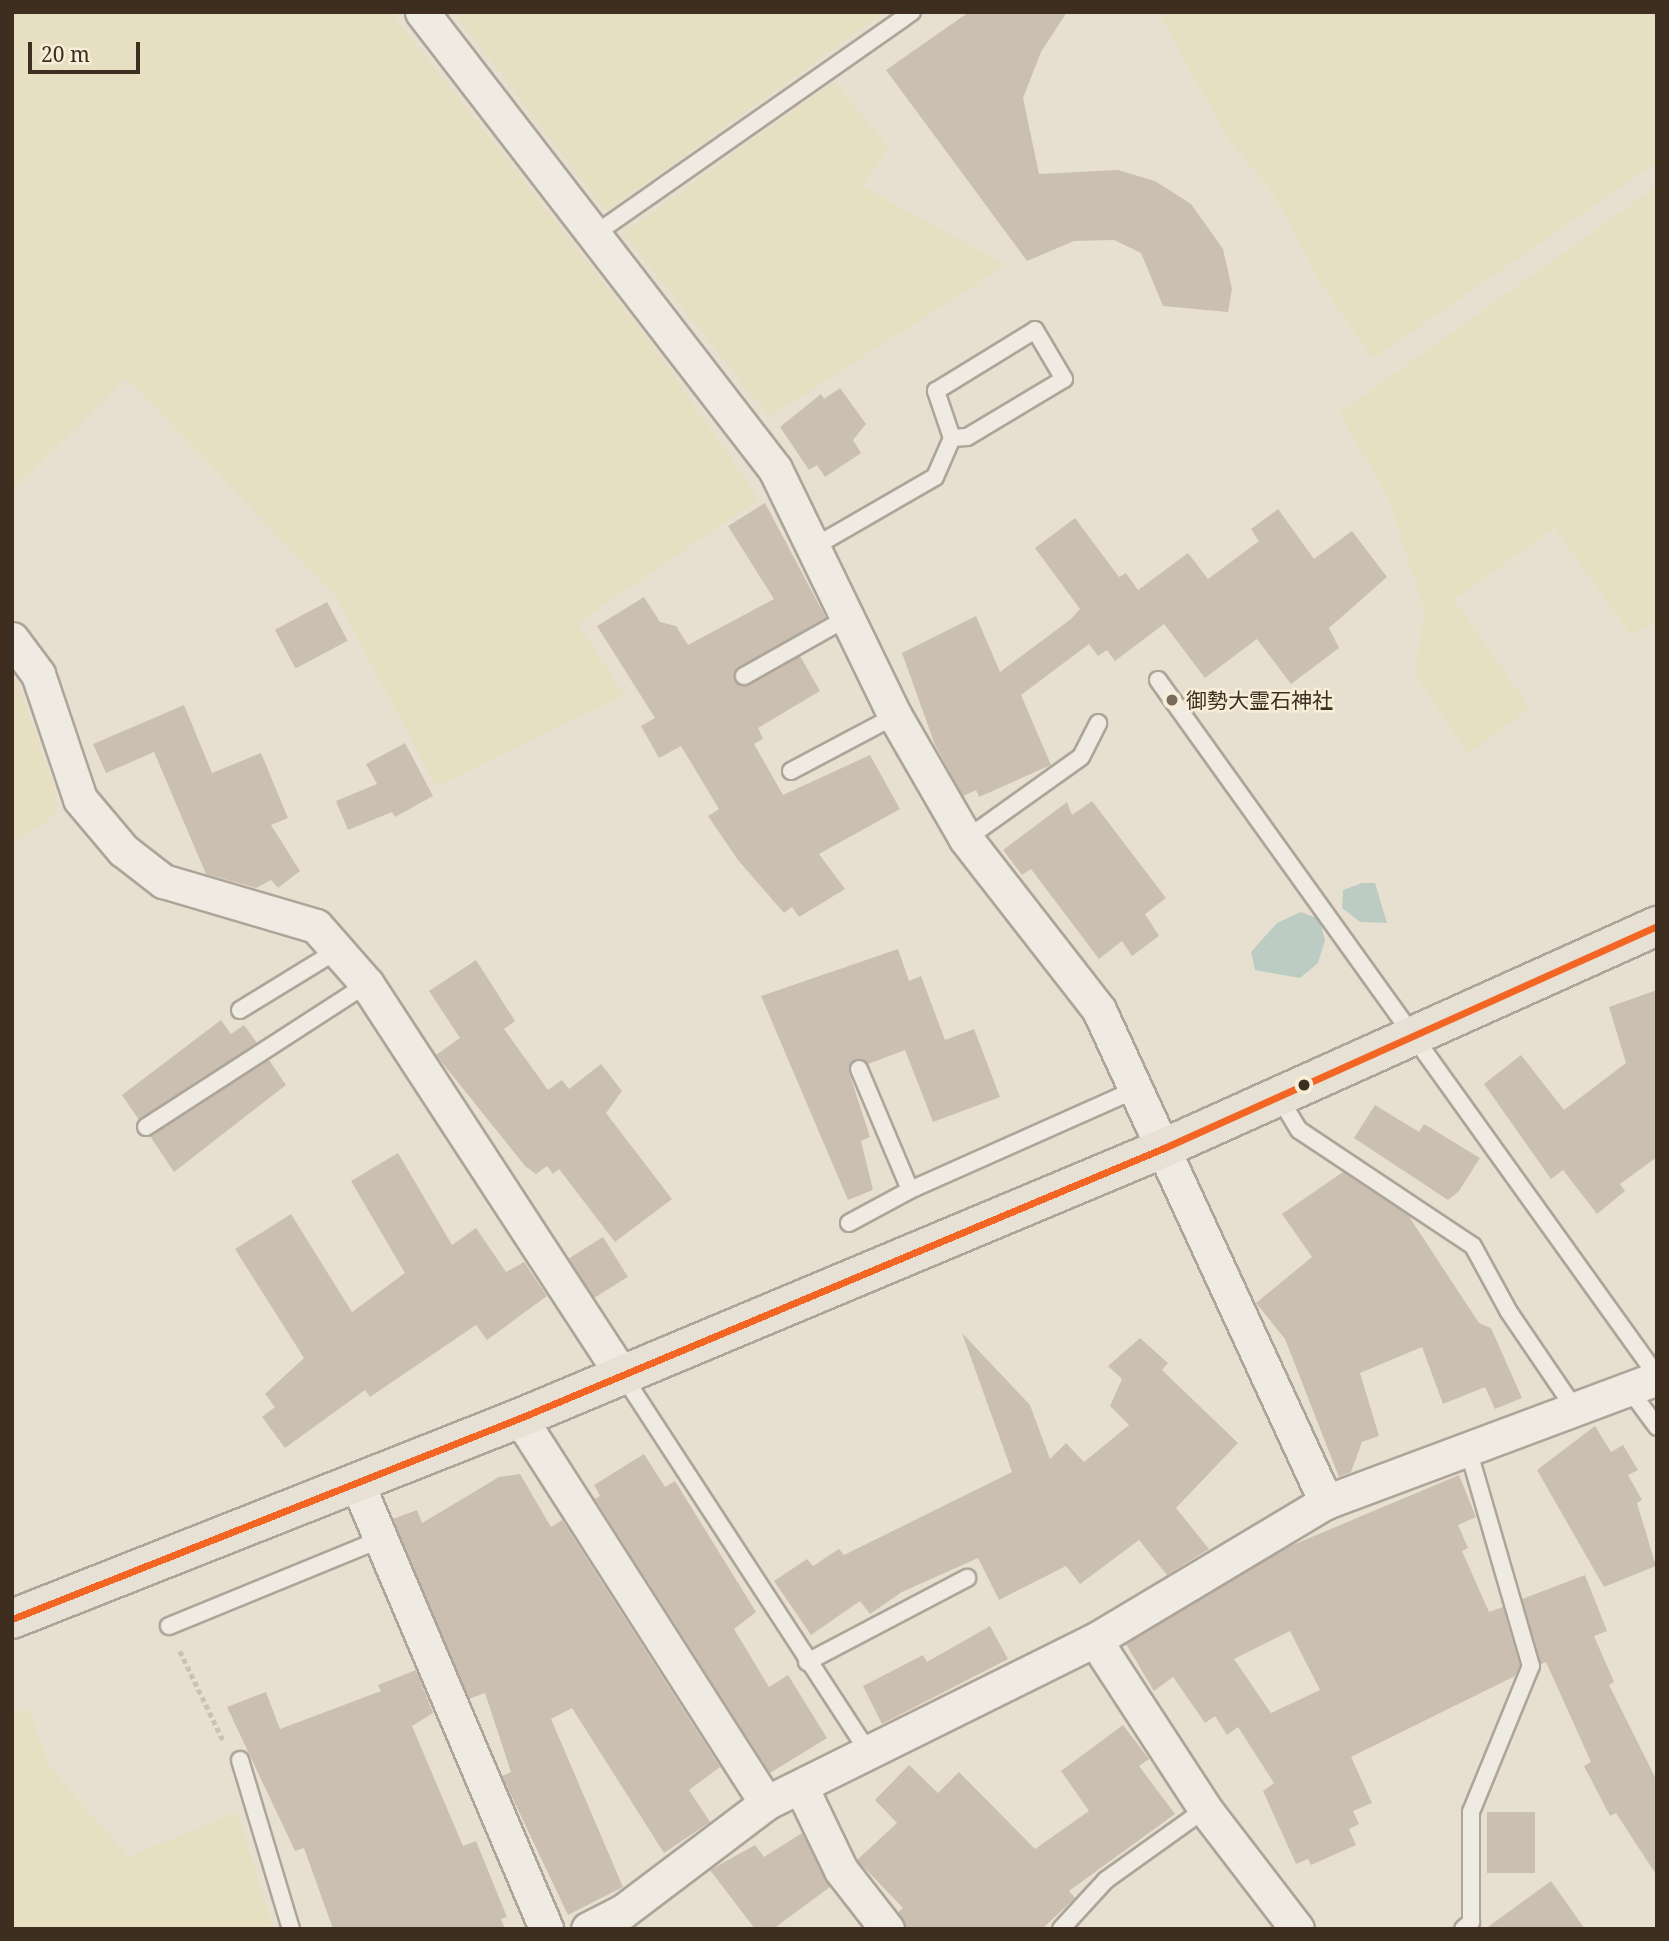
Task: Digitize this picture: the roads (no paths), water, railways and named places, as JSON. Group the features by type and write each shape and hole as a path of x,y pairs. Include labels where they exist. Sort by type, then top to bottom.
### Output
{"main road":[{"path":"12,1619 520,1418 1164,1148 1657,926"}],"street":[{"path":"422,12 775,468 895,716 966,839 1099,1010 1326,1502"},
{"path":"12,639 38,674 80,799 124,850 163,881 316,926 367,984 621,1374"},
{"path":"588,1929 622,1912 766,1803 1095,1640 1326,1502 1647,1381"},
{"path":"520,1418 766,1803"},
{"path":"357,1483 546,1929"},
{"path":"1095,1640 1205,1809 1297,1929"},
{"path":"801,1787 841,1870 887,1929"}],"lane":[{"path":"595,234 912,12"},
{"path":"813,548 935,477 952,438 936,391 1035,330 1064,379 967,437 952,438"},
{"path":"744,676 847,618"},
{"path":"1158,680 1413,1036 1647,1381 1657,1427"},
{"path":"791,771 895,716"},
{"path":"966,839 1081,757 1098,723"},
{"path":"240,1010 338,950"},
{"path":"146,1127 367,984"},
{"path":"859,1069 910,1190"},
{"path":"849,1223 910,1190 1136,1089"},
{"path":"1279,1097 1299,1130 1473,1246 1509,1312 1575,1409"},
{"path":"621,1374 869,1753"},
{"path":"1463,1929 1471,1922 1471,1812 1531,1666 1468,1448"},
{"path":"169,1626 381,1539"},
{"path":"807,1662 968,1578"},
{"path":"240,1760 291,1929"},
{"path":"1061,1929 1106,1880 1205,1809"}],"place":[{"name":"御勢大霊石神社","path":"1172,700"}]}
